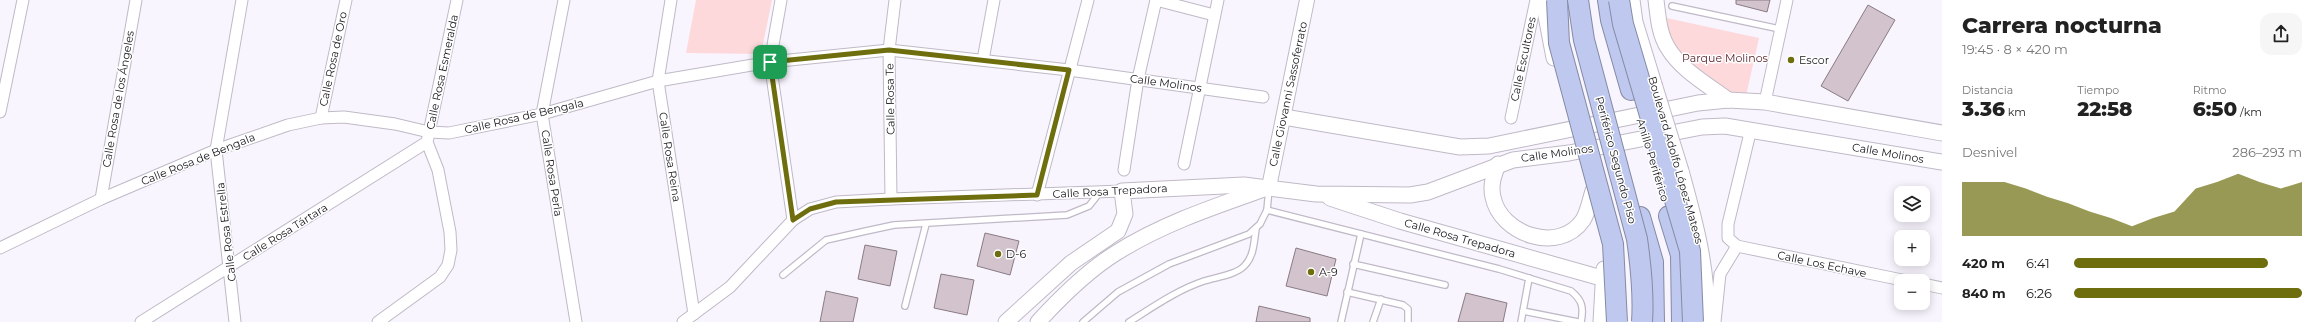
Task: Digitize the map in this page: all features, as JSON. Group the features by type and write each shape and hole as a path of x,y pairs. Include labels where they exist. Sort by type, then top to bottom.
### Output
{"highway":[{"path":"1557,0 1559,43 1613,244 1617,322"},
{"name":"Periférico Segundo Piso","path":"1578,0 1584,40 1637,238 1642,268 1642,322"},
{"path":"1586,0 1590,39 1605,98 1653,262 1654,322"},
{"name":"Anillo Periférico","path":"1608,0 1611,20 1681,255 1682,322"},
{"path":"1619,0 1623,24 1690,251 1693,322"}],"main road":[{"path":"1543,0 1549,42 1592,186 1603,235 1605,279 1601,322"},
{"name":"Boulevard Adolfo López Mateos","path":"1632,0 1635,22 1680,171 1702,251 1707,296 1707,322"},
{"path":"1656,0 1660,28 1667,47 1680,63 1728,100"},
{"name":"Calle Molinos","path":"1284,117 1460,148 1488,146 1698,103 1728,100 1765,102 1942,133"},
{"name":"Calle Molinos","path":"1269,187 1316,194 1410,195 1428,192 1498,164 1702,127 1725,126 1752,129 1942,162"},
{"path":"1498,164 1492,183 1493,197 1499,213 1513,228 1532,237 1554,236 1573,231 1583,220 1592,186"},
{"name":"Calle Rosa Trepadora","path":"1122,191 1225,185 1269,187"},
{"path":"1038,322 1060,298 1108,259 1143,237 1206,209 1269,187"},
{"path":"1006,322 1071,263 1118,231 1125,214 1122,191"},
{"name":"Calle Rosa Trepadora","path":"1316,194 1400,221 1605,279"}],"street":[{"path":"0,112 1,96 22,0"},
{"name":"Calle Rosa de los Ángeles","path":"101,199 136,0"},
{"name":"Calle Rosa Estrella","path":"235,322 216,150 242,0"},
{"name":"Calle Rosa de Oro","path":"321,118 346,0"},
{"name":"Calle Rosa Esmeralda","path":"378,322 440,277 448,265 451,250 450,232 438,170 428,137 457,0"},
{"name":"Calle Rosa Perla","path":"564,0 542,114 576,322"},
{"name":"Calle Rosa Reina","path":"671,0 658,81 694,314"},
{"path":"781,0 770,62 793,220"},
{"name":"Calle Rosa Te","path":"891,199 889,50 895,0"},
{"path":"983,60 994,0"},
{"path":"1037,195 1088,0"},
{"path":"1124,170 1138,79 1156,0 1214,15"},
{"path":"1184,164 1218,0"},
{"name":"Calle Giovanni Sassoferrato","path":"1269,187 1307,0"},
{"name":"Calle Escultores","path":"1511,118 1536,0"},
{"path":"1765,102 1787,0"},
{"name":"Calle Rosa de Bengala","path":"0,248 101,199 216,150 288,125 321,118 344,117 395,124 428,137 449,134 542,114 658,81 770,62 889,50 1069,70"},
{"name":"Calle Molinos","path":"1069,70 1263,97"},
{"path":"1715,322 1720,274 1737,246 1728,238 1728,224 1752,129"},
{"name":"Calle Rosa Tártara","path":"141,322 230,267 428,137"},
{"name":"Calle Rosa Trepadora","path":"683,322 730,287 793,220 810,209 836,202 1122,191"},
{"name":"Calle Los Echave","path":"1737,246 1894,278"},
{"path":"1930,285 1942,288"}],"lane":[{"path":"1672,6 1780,29"},
{"path":"1129,322 1176,293 1202,282 1232,273 1246,266 1252,254 1256,229 1267,210 1269,187"},
{"path":"783,275 826,240 894,225 1067,214 1089,206 1100,192"},
{"path":"1267,210 1529,278 1571,291 1580,299 1583,311 1581,322"},
{"path":"905,306 926,224"},
{"path":"1083,322 1118,292 1169,264 1243,237 1256,229"},
{"path":"1341,322 1353,264 1362,234"},
{"path":"1353,264 1444,285"},
{"path":"1521,322 1529,278"},
{"path":"1347,292 1403,305 1408,309 1408,322"},
{"path":"1373,322 1381,299"},
{"path":"1523,312 1578,322"}],"green space":[{"path":"696,0 772,0 761,54 686,53"},
{"name":"Parque Molinos","path":"1662,17 1759,38 1746,96 1724,92 1700,74 1671,45"}],"building":[{"path":"1736,0 1770,0 1767,12 1736,4"},
{"path":"1868,5 1895,20 1848,101 1821,86"},
{"name":"D-6","path":"985,233 1019,241 1010,275 977,266"},
{"path":"865,245 897,251 890,286 858,279"},
{"name":"A-9","path":"1296,248 1336,259 1327,296 1286,286"},
{"path":"941,274 974,280 967,315 934,308"},
{"path":"826,291 858,298 853,322 820,322"},
{"path":"1466,293 1507,303 1503,322 1458,322"},
{"path":"1259,306 1310,318 1310,322 1256,322"}],"place":[{"name":"Escor","path":"1791,60"},
{"name":"D-6","path":"998,254"},
{"name":"A-9","path":"1311,272"}],"route":[{"path":"889,50 1069,70 1037,195 836,202 810,209 793,220 770,62 889,50"}]}
